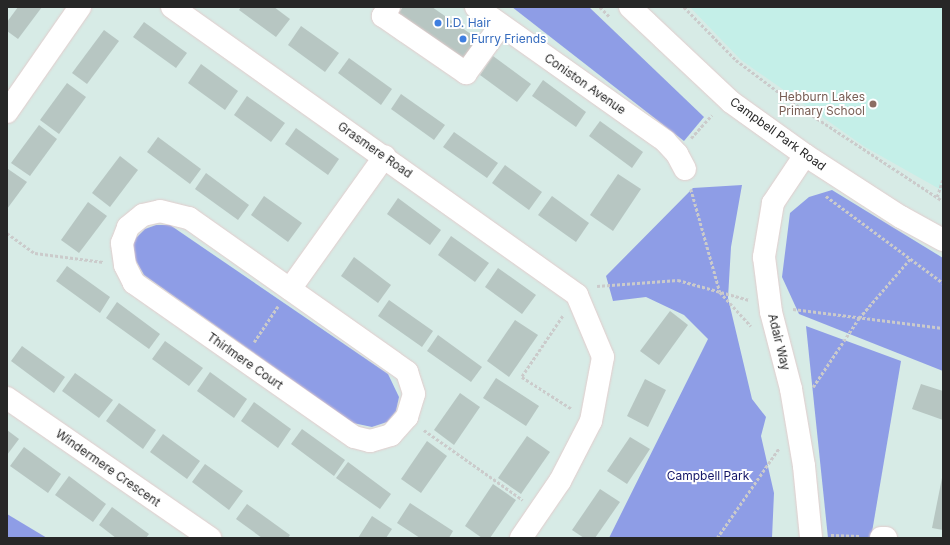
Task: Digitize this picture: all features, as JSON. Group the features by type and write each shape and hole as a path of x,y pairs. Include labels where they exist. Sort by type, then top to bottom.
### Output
{"street":[{"path":"7,112 80,7"},
{"name":"Grasmere Road","path":"172,7 385,156 577,295"},
{"path":"389,7 383,16 466,73 501,25"},
{"name":"Coniston Avenue","path":"476,7 665,141 681,162"},
{"name":"Campbell Park Road","path":"630,7 731,102 805,155 901,217 943,240"},
{"name":"Adair Way","path":"805,155 773,203 764,257 770,306 795,414 812,536"},
{"path":"290,289 385,156"},
{"name":"Thirlmere Court","path":"160,211 188,218 290,289 407,372 414,394 407,418 391,434 370,441 354,437 134,283 125,265 122,243 128,228 144,215 160,211"},
{"path":"521,538 560,481 591,421 603,357 577,295"},
{"name":"Windermere Crescent","path":"7,398 210,538"}],"path":[{"path":"684,7 736,60 792,102 943,201"},
{"path":"712,115 681,162 720,292 757,332"},
{"path":"937,197 943,179"},
{"path":"7,233 35,253 125,265"},
{"path":"795,414 859,318 910,259"},
{"path":"591,421 522,377 577,295 601,285 678,280 770,306 943,328"},
{"path":"242,358 290,289"},
{"path":"407,418 539,512"},
{"path":"717,538 781,445"},
{"path":"812,536 883,538"}],"shaded area":[{"name":"Hebburn Lakes Primary School","path":"690,7 943,7 943,191 865,147 741,60"}],"green space":[{"path":"512,7 589,7 704,117 684,141"},
{"name":"Campbell Park","path":"742,185 731,247 728,298 752,399 766,417 761,436 774,493 772,538 609,538 708,339 684,315 646,297 613,301 606,276 693,188"},
{"path":"832,190 943,258 943,371 799,314 782,277 790,213 809,197"},
{"path":"156,225 170,225 388,374 399,397 396,411 387,422 372,427 353,423 144,275 130,250 136,238 145,229"},
{"path":"806,326 901,361 871,538 828,538"},
{"path":"7,514 47,538 7,538"}],"building":[{"path":"18,7 42,7 18,39 7,31 7,22"},
{"path":"241,7 274,7 290,19 276,37 239,10"},
{"path":"403,7 432,7 478,39 461,63 395,18"},
{"path":"144,22 187,53 176,68 133,37"},
{"path":"301,26 339,53 325,72 288,45"},
{"path":"104,30 119,41 87,84 72,73"},
{"path":"493,56 531,84 517,102 480,75"},
{"path":"349,58 392,89 381,105 338,73"},
{"path":"201,64 238,91 225,110 188,83"},
{"path":"543,80 586,112 576,127 532,96"},
{"path":"67,83 86,97 59,134 40,120"},
{"path":"401,94 445,125 434,140 391,109"},
{"path":"247,96 285,123 271,142 234,115"},
{"path":"600,121 643,152 632,168 589,136"},
{"path":"39,125 57,139 30,176 11,163"},
{"path":"296,128 339,159 328,175 285,144"},
{"path":"454,132 498,163 487,178 443,147"},
{"path":"158,137 201,169 190,184 147,152"},
{"path":"120,156 138,170 110,207 92,193"},
{"path":"505,165 542,192 529,210 492,183"},
{"path":"8,169 27,182 7,209 7,170"},
{"path":"206,173 249,205 238,220 195,189"},
{"path":"618,174 641,189 613,231 590,215"},
{"path":"264,196 302,223 288,242 251,215"},
{"path":"552,196 589,223 576,242 538,215"},
{"path":"398,198 441,230 430,245 387,214"},
{"path":"88,202 107,216 79,253 61,240"},
{"path":"451,236 489,263 475,282 438,255"},
{"path":"354,257 391,285 378,303 341,276"},
{"path":"67,266 110,297 100,313 56,281"},
{"path":"498,268 536,295 522,314 485,287"},
{"path":"389,300 433,331 422,347 378,316"},
{"path":"117,302 160,334 149,349 106,318"},
{"path":"670,311 688,325 659,365 640,351"},
{"path":"515,320 538,335 509,377 487,361"},
{"path":"438,335 482,367 471,382 427,351"},
{"path":"165,341 203,368 189,386 152,359"},
{"path":"22,346 65,377 54,393 11,361"},
{"path":"210,372 247,399 234,418 197,391"},
{"path":"75,373 113,400 99,418 62,391"},
{"path":"496,378 539,406 526,426 483,398"},
{"path":"645,379 666,390 648,427 627,416"},
{"path":"921,384 943,391 943,420 912,409"},
{"path":"460,393 480,407 454,445 434,430"},
{"path":"254,402 291,429 278,448 241,421"},
{"path":"119,403 156,430 143,449 106,421"},
{"path":"302,429 345,460 334,476 291,444"},
{"path":"7,430 19,439 7,455"},
{"path":"163,434 200,461 187,479 150,452"},
{"path":"527,436 550,452 521,494 498,478"},
{"path":"630,437 650,449 627,484 607,471"},
{"path":"427,441 447,456 421,493 401,479"},
{"path":"24,447 61,474 48,493 10,466"},
{"path":"348,462 391,494 380,509 336,478"},
{"path":"205,464 243,491 229,510 192,482"},
{"path":"69,476 106,504 93,522 55,495"},
{"path":"943,478 943,530 932,528"},
{"path":"493,484 516,500 490,538 482,538 465,526"},
{"path":"600,489 620,502 595,538 584,538 572,530"},
{"path":"410,503 453,531 449,538 420,538 397,523"},
{"path":"247,504 290,535 288,538 262,538 236,519"},
{"path":"112,507 149,534 146,538 116,538 99,525"},
{"path":"372,516 392,529 386,538 358,538"}],"place":[{"name":"I.D. Hair","path":"438,23"},
{"name":"Furry Friends","path":"463,39"},
{"name":"Hebburn Lakes Primary School","path":"873,104"}]}
